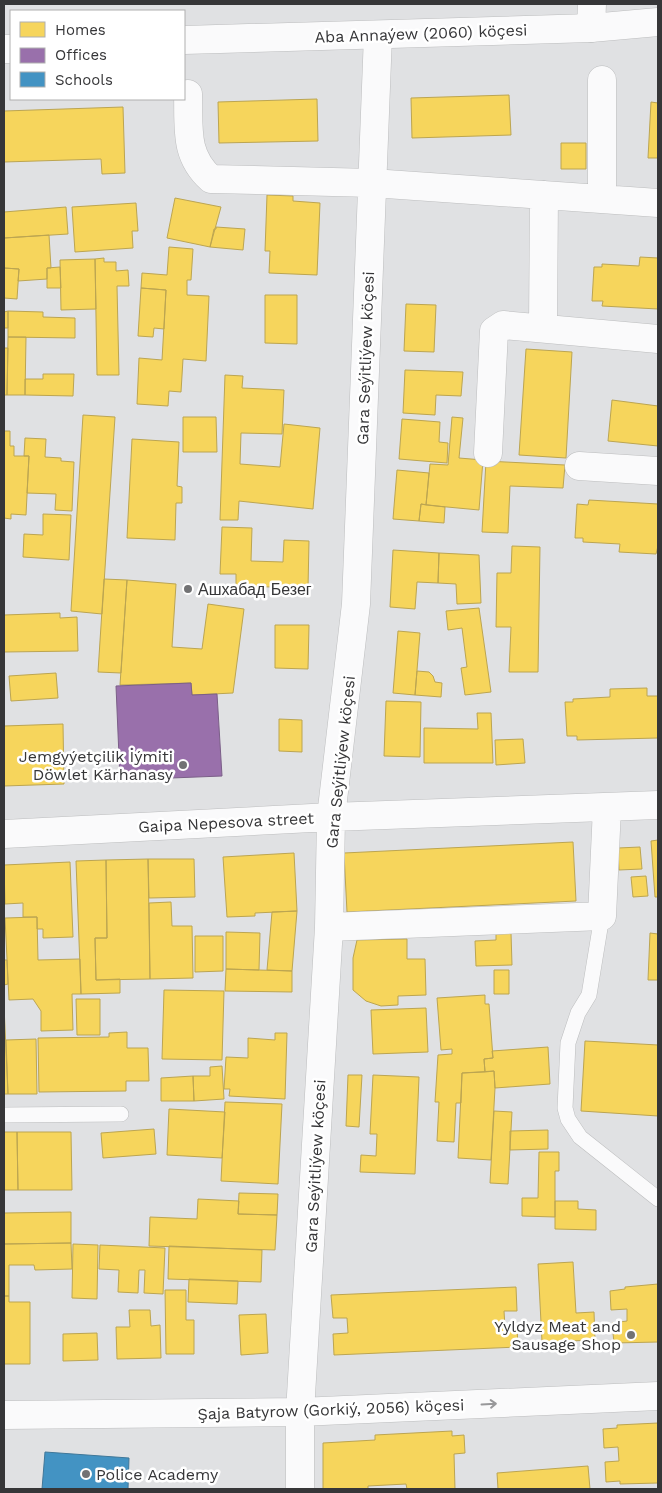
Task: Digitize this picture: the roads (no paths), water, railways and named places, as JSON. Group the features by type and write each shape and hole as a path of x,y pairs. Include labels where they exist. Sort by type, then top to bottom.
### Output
{"street":[{"name":"Aba Annaýew (2060) köçesi","path":"185,40 378,35 591,16 658,22"},
{"name":"Gara Seýitliýew köçesi","path":"300,1489 300,1412 329,927 331,816 356,604 378,35"},
{"path":"602,80 602,200"},
{"path":"188,94 189,144 199,168 211,179 372,183 658,203"},
{"path":"543,328 544,196"},
{"path":"488,454 494,331 503,325 658,339"},
{"path":"580,466 658,471"},
{"name":"Gaipa Nepesova street","path":"4,834 331,816 658,805"},
{"path":"329,927 602,916 607,808"},
{"name":"Şaja Batyrow (Gorkiý, 2056) köçesi","path":"4,1416 300,1412 658,1396"}],"lane":[{"path":"602,916 588,995 578,1013 568,1042 565,1108 568,1119 580,1137 658,1199"},
{"path":"4,1115 121,1114"}],"place":[{"name":"Ашхабад Безег","path":"188,589"},
{"name":"Jemgyýetçilik İýmiti Döwlet Kärhanasy","path":"183,765"},
{"name":"Yyldyz Meat and Sausage Shop","path":"631,1335"},
{"name":"Police Academy","path":"86,1474"}]}
